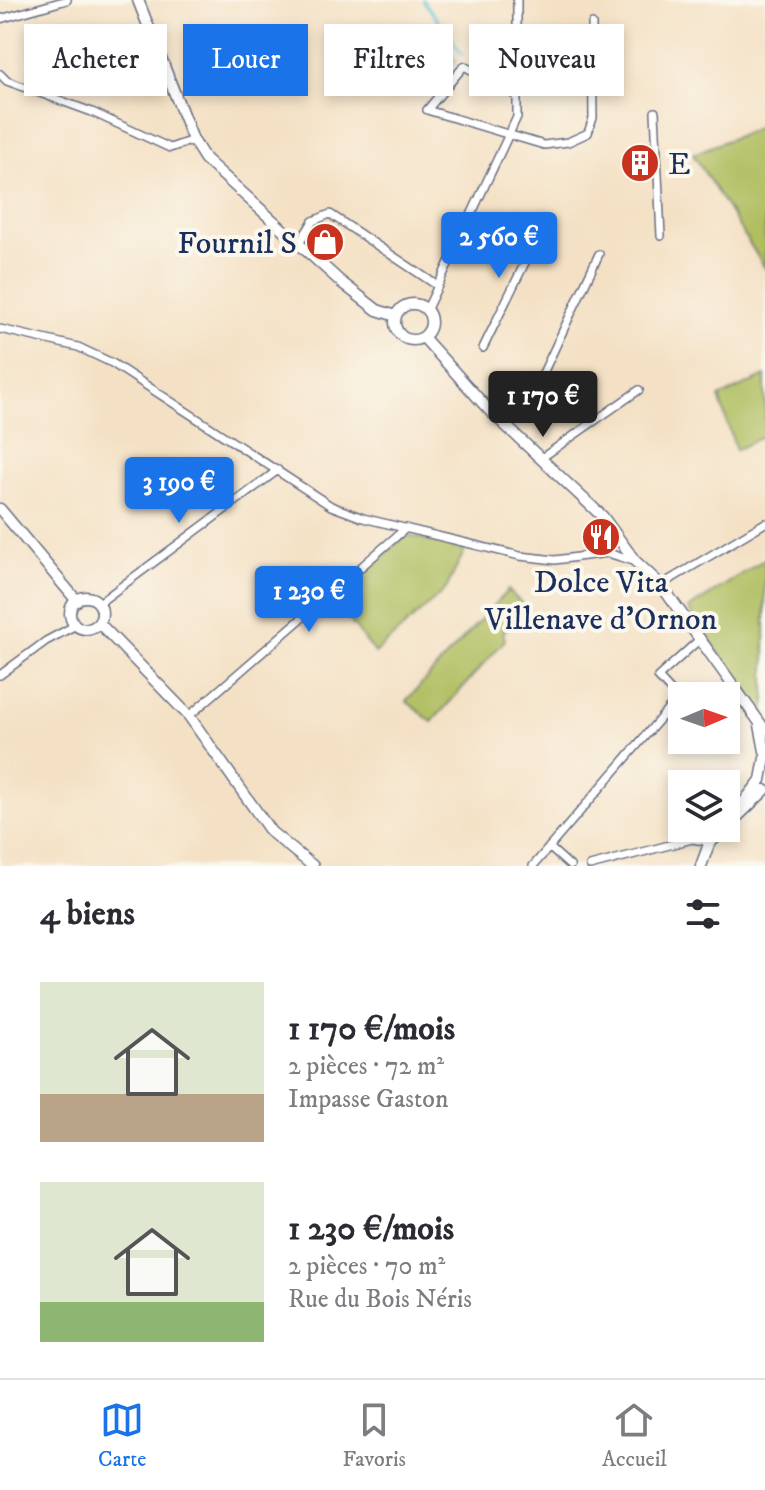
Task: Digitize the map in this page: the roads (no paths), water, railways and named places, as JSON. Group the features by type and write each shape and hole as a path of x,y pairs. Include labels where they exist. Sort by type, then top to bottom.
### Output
{"street":[{"path":"0,19 67,0"},
{"path":"138,0 193,140 205,159 341,282 377,310 396,316"},
{"path":"517,0 517,24"},
{"path":"469,69 464,66 427,110 544,145 568,142 588,133 593,118 593,96"},
{"path":"0,74 7,81 92,112 170,148 193,140"},
{"path":"427,309 511,135 517,117 517,96"},
{"path":"655,112 661,236"},
{"path":"300,242 313,221 330,214 438,286"},
{"path":"483,348 543,226"},
{"path":"537,386 599,254"},
{"path":"407,304 418,304 427,309 432,324 423,337 413,340 402,336 396,327 396,316 407,304"},
{"path":"0,329 78,347 112,363 331,506 406,528 535,558 608,553 635,561"},
{"path":"423,337 540,459 603,517 635,561 661,585 731,682"},
{"path":"540,459 639,390"},
{"path":"99,603 278,470"},
{"path":"0,509 77,601"},
{"path":"661,585 765,523"},
{"path":"189,716 406,528"},
{"path":"91,598 99,603 102,613 99,623 86,629 76,625 71,613 77,601 91,598"},
{"path":"99,623 189,716 261,822 284,846 313,866"},
{"path":"0,675 46,641 76,625"},
{"path":"668,688 658,677 700,639"},
{"path":"740,695 762,726 765,751"},
{"path":"533,866 668,714"},
{"path":"740,804 757,786 765,758"},
{"path":"701,866 709,844 765,790"},
{"path":"590,866 681,842"},
{"path":"695,866 704,842"},
{"path":"549,847 570,866"}],"waterway":[{"path":"423,0 462,54"}],"place":[{"name":"E","path":"640,163"},
{"name":"Fournil S","path":"325,242"},
{"name":"Dolce Vita Villenave d'Ornon","path":"601,537"}]}
